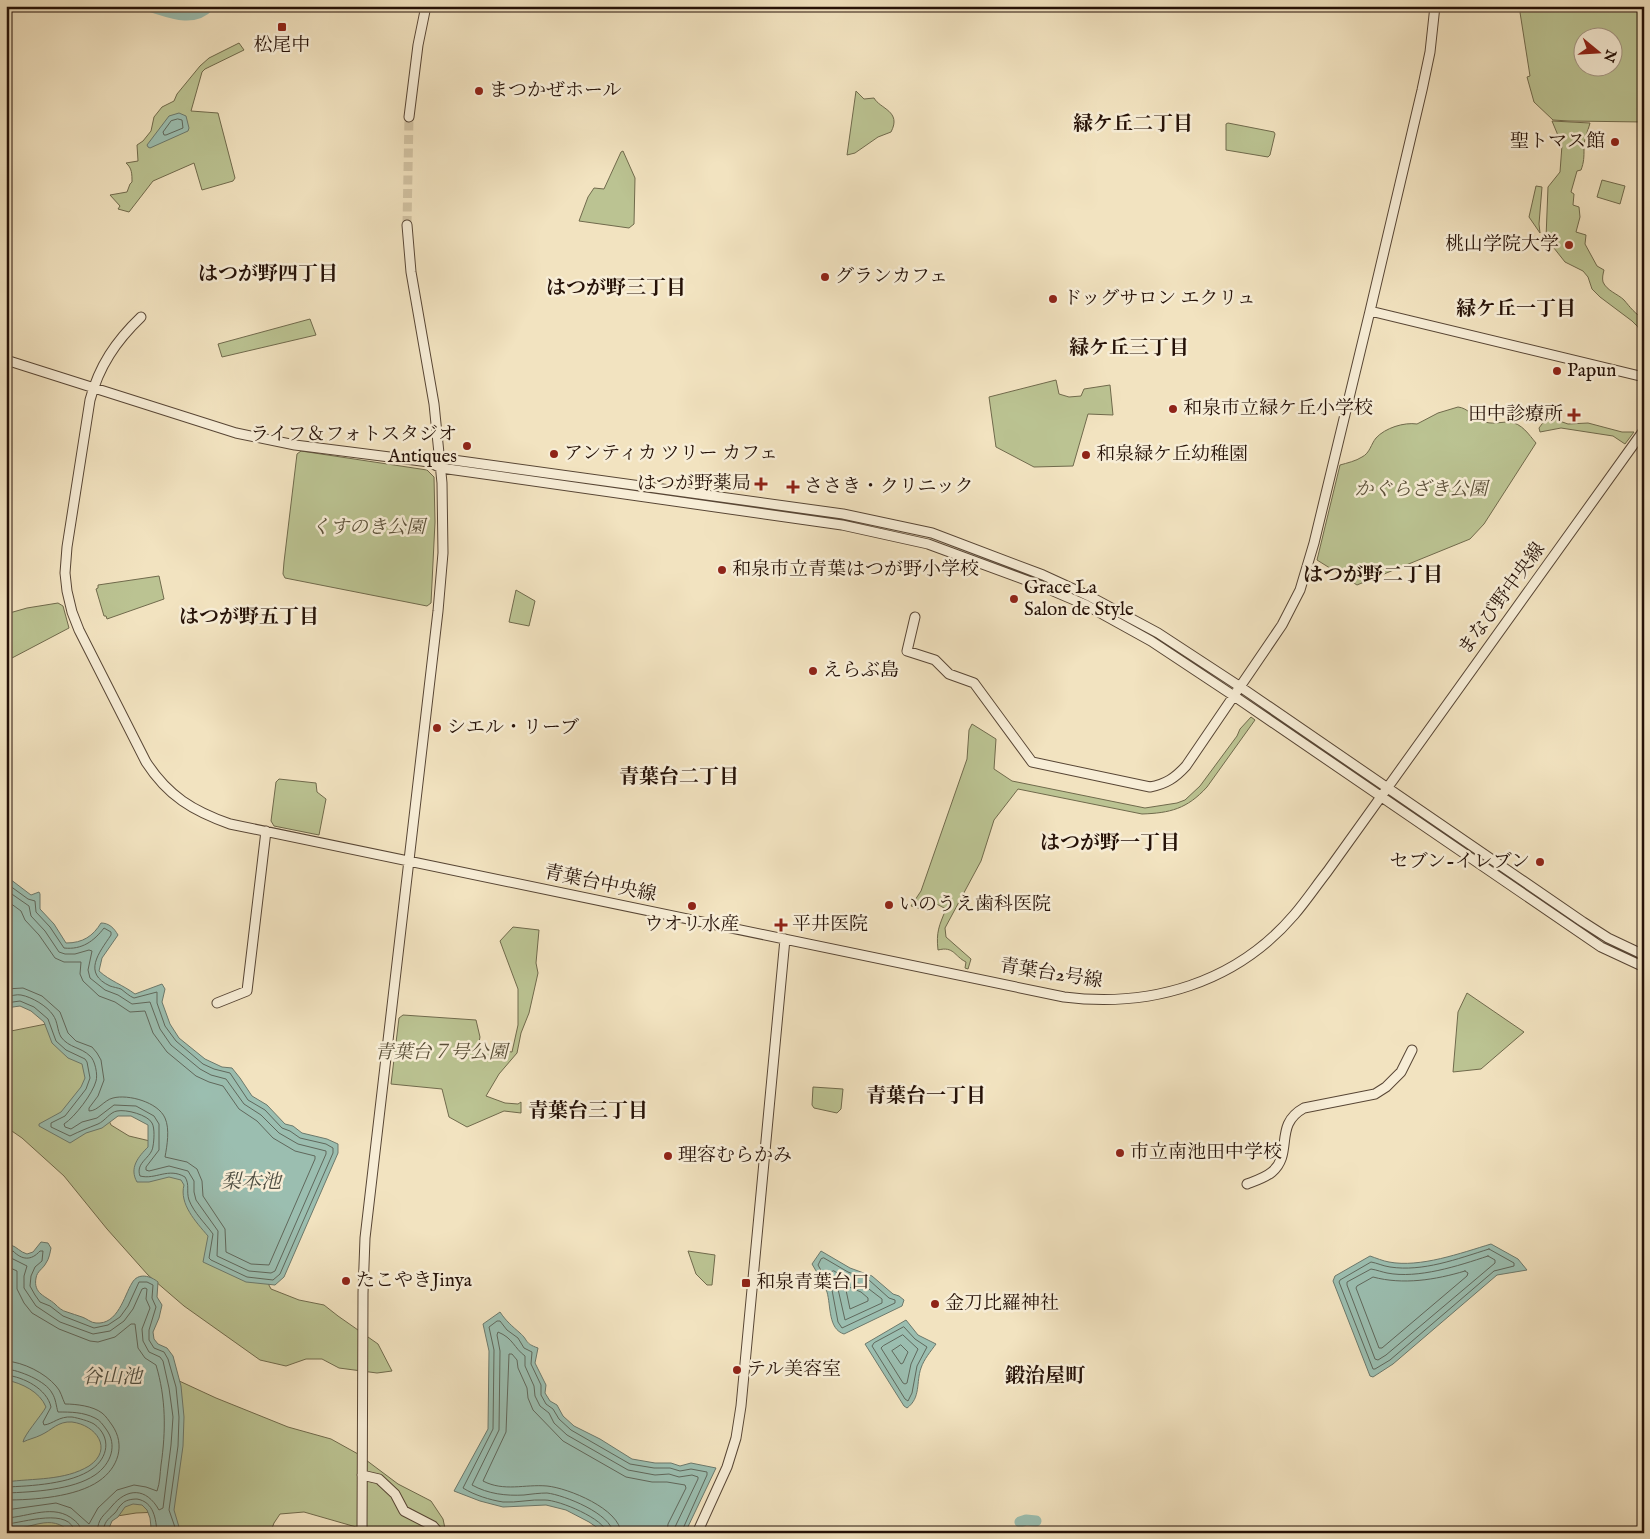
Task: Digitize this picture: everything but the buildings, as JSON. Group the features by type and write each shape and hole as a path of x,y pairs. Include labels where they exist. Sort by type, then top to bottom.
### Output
{"street":[{"path":"409,118 418,46 426,6"},
{"path":"915,617 907,651 935,660 949,674 974,683 1035,764 1150,787 1163,784 1176,777 1186,766 1282,625 1296,600 1305,577 1422,90 1430,52 1435,6"},
{"path":"362,1533 365,1238 438,612 443,528 441,463 434,404 411,272 407,225"},
{"path":"1370,311 1644,377"},
{"name":"青葉台中央線","path":"141,316 120,339 106,359 90,400 67,547 65,573 72,612 146,762 173,795 192,808 230,824 785,939"},
{"path":"6,360 236,433 295,445 844,514 932,533 1043,575 1091,597 1158,633 1240,686 1582,922 1608,938 1644,955"},
{"name":"まなび野中央線","path":"1380,797 1644,430"},
{"path":"441,463 842,525 928,544 1039,585 1086,605 1151,641 1601,947 1644,967"},
{"name":"青葉台2号線","path":"785,939 1064,997 1119,1000 1162,994 1207,979 1242,960 1264,944 1302,905 1380,797"},
{"path":"217,1003 247,991 266,831"},
{"path":"697,1533 727,1467 736,1438 740,1414 785,939"},
{"path":"1247,1184 1271,1172 1278,1166 1284,1149 1286,1126 1298,1111 1304,1108 1375,1094 1386,1087 1401,1072 1412,1050"},
{"path":"362,1475 379,1479 395,1494 404,1511 433,1526 439,1533"}],"green space":[{"path":"1519,6 1644,6 1644,122 1553,120 1534,102 1527,77 1530,76"},
{"path":"239,43 244,50 202,72 191,111 218,113 235,178 233,181 202,190 194,163 153,181 129,212 118,209 120,206 110,195 127,192 132,182 132,176 131,169 126,163 138,161 137,145 151,131 154,117 162,107 174,101 177,94 209,58"},
{"path":"856,91 864,99 874,98 889,111 894,119 894,125 891,132 878,137 855,153 847,155"},
{"path":"1552,121 1590,123 1584,143 1583,164 1581,170 1577,171 1571,192 1574,194 1573,205 1579,207 1580,217 1576,232 1586,235 1585,244 1597,266 1604,270 1603,282 1605,285 1644,319 1644,342 1638,327 1600,297 1592,289 1588,277 1583,271 1565,262 1546,238 1548,187 1560,172 1562,145"},
{"path":"1226,124 1274,132 1270,155 1268,157 1226,150"},
{"path":"623,151 635,178 634,224 629,228 579,221 588,197 594,188 604,189"},
{"path":"1602,180 1625,186 1620,204 1597,197"},
{"path":"1536,186 1542,187 1540,233 1529,217"},
{"path":"310,319 316,335 222,357 218,344"},
{"path":"1056,380 1059,394 1069,397 1081,396 1084,389 1110,385 1113,415 1088,414 1073,466 1034,467 996,447 989,397"},
{"name":"かぐらざき公園","path":"1458,407 1465,409 1486,422 1514,423 1525,430 1536,443 1484,524 1470,539 1357,585 1317,560 1340,465 1365,455 1380,434 1395,426 1417,424 1438,413"},
{"path":"1551,418 1568,424 1588,423 1622,432 1634,432 1625,444 1613,436 1561,428 1540,432 1539,428 1545,420"},
{"name":"くすのき公園","path":"301,451 427,470 434,477 435,522 431,603 427,606 285,578 283,574 284,562 297,454"},
{"path":"159,576 164,599 107,619 104,616 96,589 98,585"},
{"path":"516,590 535,601 529,626 509,622"},
{"path":"58,603 63,606 69,628 12,658 6,646 6,614 27,608"},
{"path":"1251,717 1255,720 1207,787 1185,805 1170,811 1142,814 1018,789 994,820 981,861 945,928 946,937 971,959 968,969 965,968 966,962 951,950 938,950 937,938 946,909 929,900 926,910 911,906 921,891 967,759 969,730 972,724 996,739 994,769 1012,781 1145,808 1185,800 1200,786 1237,736 1240,729"},
{"path":"279,779 316,783 317,792 326,799 319,835 274,826 271,821 276,782"},
{"name":"青葉台７号公園","path":"513,927 539,930 536,963 538,973 517,1053 499,1074 486,1096 505,1103 518,1104 521,1102 521,1113 504,1111 467,1127 449,1117 442,1089 391,1084 399,1018 403,1015 476,1020 480,1037 478,1048 512,1052 518,1025 518,989 500,941"},
{"path":"1467,993 1524,1032 1481,1069 1453,1072 1458,1012"},
{"path":"46,1024 69,1033 111,1125 129,1136 150,1141 202,1181 261,1270 271,1289 299,1300 324,1305 378,1344 392,1371 377,1373 339,1368 322,1359 306,1359 286,1366 260,1360 184,1306 148,1275 107,1229 64,1176 22,1138 6,1127 6,1032"},
{"path":"813,1087 843,1089 841,1109 837,1113 814,1108 812,1105"},
{"path":"688,1251 715,1255 712,1285 707,1285 696,1274"},
{"path":"6,1284 149,1367 216,1398 288,1427 331,1439 358,1454 398,1484 431,1501 443,1519 446,1533 377,1533 304,1512 280,1514 270,1533 173,1533 160,1512 111,1517 92,1533 8,1533 6,1528"}],"water":[{"path":"179,113 186,116 188,131 150,148 148,147 147,145 169,116"},
{"name":"梨本池","path":"6,876 31,895 39,892 40,909 54,924 66,943 78,942 87,938 95,932 101,923 111,926 118,935 102,958 99,971 135,994 162,984 165,989 162,1002 170,1024 179,1038 205,1059 222,1067 232,1068 252,1096 267,1105 285,1124 293,1126 302,1133 327,1139 338,1144 338,1153 284,1277 275,1285 246,1282 203,1262 208,1236 186,1206 183,1192 184,1185 181,1180 169,1177 149,1182 137,1182 134,1167 148,1147 148,1125 131,1116 118,1116 102,1128 86,1133 70,1143 39,1126 39,1124 61,1112 81,1087 85,1078 82,1064 68,1058 52,1043 44,1022 31,1011 20,1006 6,1008"},
{"name":"谷山池","path":"41,1242 48,1243 51,1248 47,1261 37,1276 36,1288 62,1310 92,1322 104,1322 115,1315 132,1283 138,1277 145,1276 158,1282 157,1297 162,1305 153,1332 154,1339 158,1344 167,1348 173,1356 181,1386 184,1417 183,1446 174,1510 179,1527 183,1533 153,1533 147,1510 142,1505 133,1504 125,1507 118,1517 112,1521 107,1533 71,1533 56,1523 6,1529 6,1482 59,1477 79,1471 89,1466 96,1459 101,1445 95,1433 81,1424 72,1422 59,1424 41,1435 23,1442 46,1407 30,1389 6,1380 6,1248 11,1245 27,1254 33,1252"},
{"path":"1491,1244 1518,1259 1527,1270 1497,1275 1393,1364 1373,1377 1370,1376 1333,1281 1335,1276 1370,1256 1389,1262 1414,1263 1440,1259"},
{"path":"821,1251 850,1268 872,1276 893,1294 904,1300 902,1306 844,1334 839,1331 835,1327 831,1316 826,1289 812,1264"},
{"path":"500,1312 529,1343 538,1348 535,1363 546,1385 545,1393 550,1401 557,1405 563,1416 574,1426 600,1439 632,1459 655,1463 671,1463 680,1466 691,1463 716,1468 685,1533 605,1533 566,1510 546,1505 503,1507 454,1491 488,1429 489,1351 483,1324"},
{"path":"906,1320 918,1335 936,1344 922,1365 916,1395 907,1408 865,1344"}],"waterway":[{"path":"96,6 108,6"},
{"path":"149,6 180,15 196,14 209,6"},
{"path":"1020,1522 1026,1520 1036,1521"}],"tunnel":[{"path":"407,225 409,117"}],"place":[{"name":"松尾中","path":"282,27"},
{"name":"まつかぜホール","path":"479,91"},
{"name":"聖トマス館","path":"1615,142"},
{"name":"桃山学院大学","path":"1569,245"},
{"name":"グランカフェ","path":"825,277"},
{"name":"ドッグサロン エクリュ","path":"1053,299"},
{"name":"Papun","path":"1557,371"},
{"name":"和泉市立緑ケ丘小学校","path":"1173,409"},
{"name":"田中診療所","path":"1574,415"},
{"name":"ライフ＆フォトスタジオ Antiques","path":"467,446"},
{"name":"アンティカ ツリー カフェ","path":"554,454"},
{"name":"和泉緑ケ丘幼稚園","path":"1086,455"},
{"name":"はつが野薬局","path":"761,484"},
{"name":"ささき・クリニック","path":"793,487"},
{"name":"和泉市立青葉はつが野小学校","path":"722,570"},
{"name":"Grace La Salon de Style","path":"1014,599"},
{"name":"えらぶ島","path":"813,671"},
{"name":"シエル・リーブ","path":"437,728"},
{"name":"セブン-イレブン","path":"1540,862"},
{"name":"いのうえ歯科医院","path":"889,905"},
{"name":"ウオリ水産","path":"692,906"},
{"name":"平井医院","path":"781,925"},
{"name":"市立南池田中学校","path":"1120,1153"},
{"name":"理容むらかみ","path":"668,1156"},
{"name":"たこやきJinya","path":"346,1281"},
{"name":"和泉青葉台口","path":"746,1283"},
{"name":"金刀比羅神社","path":"935,1304"},
{"name":"テル美容室","path":"737,1370"}],"district":[{"name":"緑ケ丘二丁目","path":"1133,124"},
{"name":"はつが野四丁目","path":"268,274"},
{"name":"はつが野三丁目","path":"616,288"},
{"name":"緑ケ丘一丁目","path":"1516,309"},
{"name":"緑ケ丘三丁目","path":"1129,348"},
{"name":"はつが野二丁目","path":"1373,575"},
{"name":"はつが野五丁目","path":"249,617"},
{"name":"青葉台二丁目","path":"679,777"},
{"name":"はつが野一丁目","path":"1110,843"},
{"name":"青葉台一丁目","path":"926,1096"},
{"name":"青葉台三丁目","path":"588,1111"},
{"name":"鍛治屋町","path":"1045,1376"}]}
